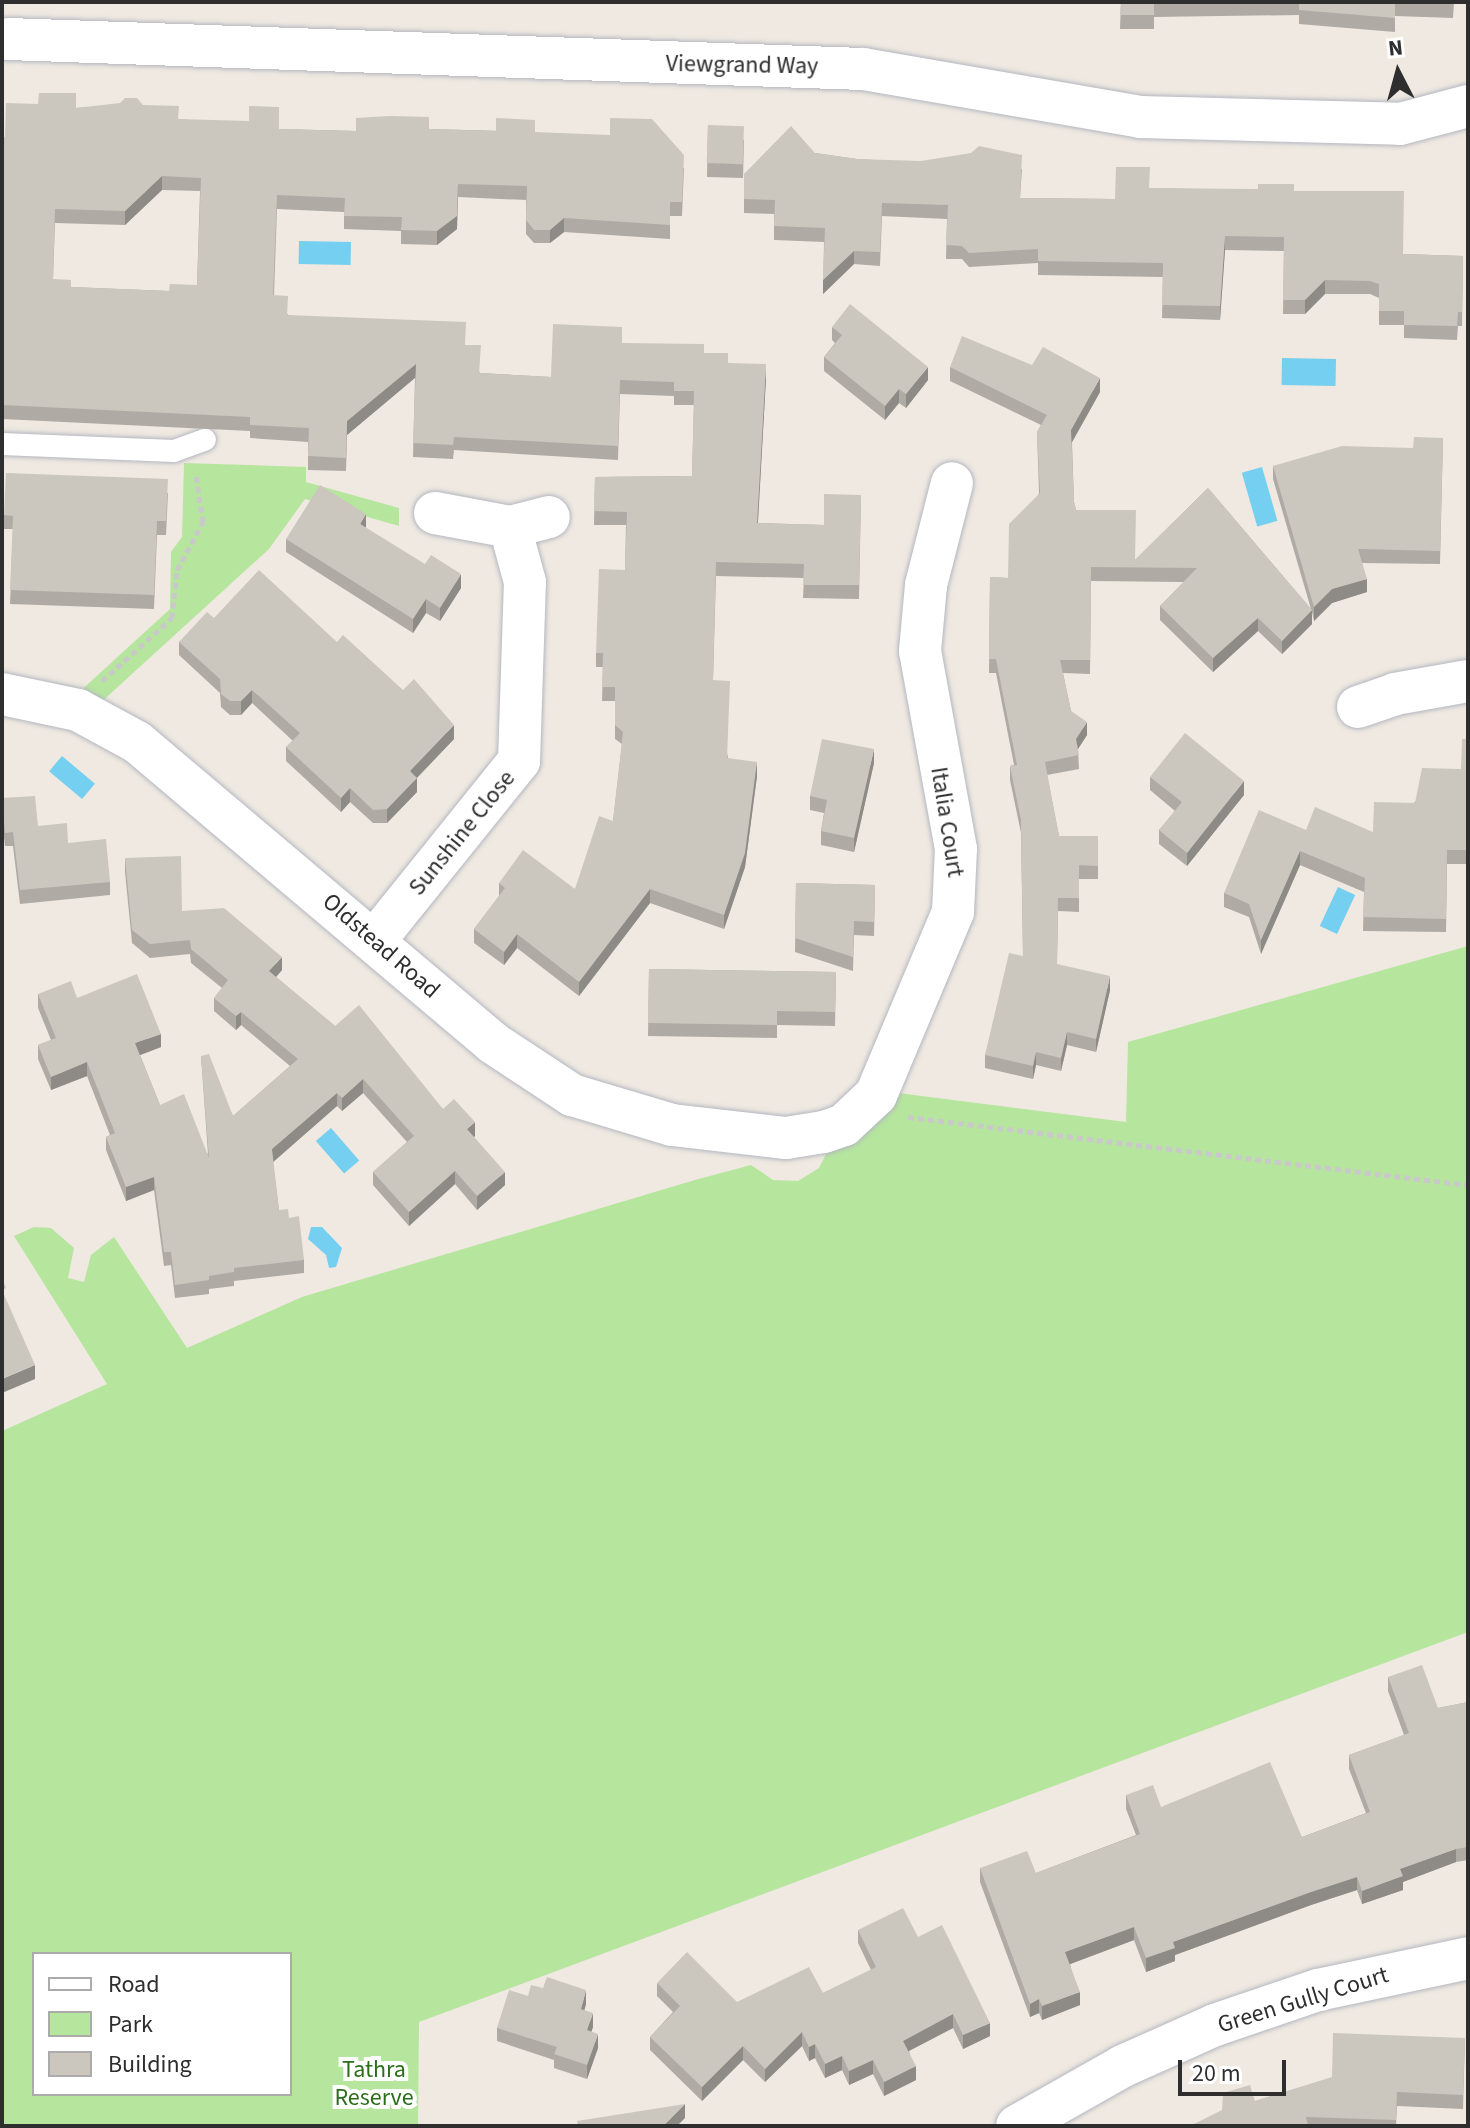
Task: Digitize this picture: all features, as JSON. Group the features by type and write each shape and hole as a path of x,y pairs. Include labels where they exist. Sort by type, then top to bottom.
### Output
{"street":[{"name":"Viewgrand Way","path":"8,29 847,68 1140,117 1400,124 1468,106"},
{"name":"Italia Court","path":"863,1112 876,1095 944,937 957,889 956,849 920,651 926,585 952,483"},
{"name":"Sunshine Close","path":"375,940 519,761 530,522 435,513"},
{"path":"1358,707 1408,691 1468,681"},
{"name":"Oldstead Road","path":"2,694 78,710 137,742 375,940 493,1043 572,1095 672,1125 786,1138 834,1129 863,1112"},
{"name":"Green Gully Court","path":"1017,2126 1123,2066 1215,2025 1318,1990 1468,1958"}],"lane":[{"path":"2,444 174,451 205,440"}],"path":[{"path":"102,682 172,618 177,570 203,522 194,468"},
{"path":"863,1112 1468,1185"}],"green space":[{"path":"184,463 306,467 306,482 399,508 399,526 305,499 269,549 98,705 76,695 170,609 171,552 182,537"},
{"name":"Tathra Reserve","path":"1468,946 1468,1632 419,2022 418,2126 2,2126 2,1431 107,1384 14,1236 34,1227 51,1228 74,1248 68,1278 84,1282 91,1255 114,1237 187,1348 302,1297 695,1180 751,1165 773,1180 798,1181 819,1168 829,1148 890,1092 1126,1122 1128,1042"}],"water":[{"path":"299,241 351,242 351,265 299,264"},
{"path":"1282,358 1336,359 1336,386 1282,385"},
{"path":"1262,467 1277,521 1257,527 1242,473"},
{"path":"62,756 95,784 82,799 49,771"},
{"path":"1338,887 1355,895 1337,934 1320,926"},
{"path":"331,1128 359,1160 344,1174 316,1141"},
{"path":"311,1227 322,1227 342,1248 336,1267 329,1268 326,1255 308,1239"}],"building":[{"path":"1121,2 1260,2 1154,4 1154,15 1120,15"},
{"path":"1299,2 1395,2 1395,18 1299,10"},
{"path":"1395,2 1453,2 1453,4"},
{"path":"39,93 76,93 76,108 137,98 143,105 179,106 178,119 249,121 249,106 279,107 279,129 356,131 356,118 390,116 429,117 429,129 496,131 496,118 535,120 535,132 610,135 610,118 652,119 684,155 682,202 670,202 670,225 564,218 550,230 534,230 526,220 527,186 458,184 457,216 437,231 401,230 402,217 344,216 345,198 277,195 273,295 288,296 287,315 466,322 465,345 481,345 479,373 551,377 553,324 622,327 622,343 704,344 704,353 728,353 728,363 766,364 757,523 824,525 824,494 861,495 859,585 803,585 804,564 716,562 713,680 730,681 727,758 757,762 745,853 724,915 650,889 579,982 517,934 504,952 474,929 505,888 499,883 523,850 575,889 599,816 613,821 623,732 615,725 615,687 602,687 603,653 596,653 599,569 625,570 627,512 594,511 595,477 692,476 694,391 674,391 674,382 620,380 618,446 454,437 453,445 413,443 416,364 347,421 346,458 308,456 309,428 250,425 250,417 2,405 2,137 5,137 6,103 38,104","holes":["162,176 201,178 197,285 170,284 169,291 71,287 71,280 53,279 55,209 125,211"]},
{"path":"708,125 744,126 743,164 707,163"},
{"path":"791,126 815,153 857,159 921,161 971,153 979,146 1022,155 1020,198 1115,199 1116,167 1150,167 1149,188 1258,189 1258,184 1294,184 1294,191 1404,191 1403,254 1463,256 1462,312 1458,312 1457,326 1404,325 1404,311 1379,311 1379,284 1370,281 1325,280 1305,300 1283,300 1284,237 1225,236 1220,306 1162,305 1163,263 1038,261 1038,249 969,253 962,246 946,245 948,205 882,203 880,252 854,251 823,280 825,228 774,226 775,200 744,199 744,174"},
{"path":"850,304 928,367 906,394 899,389 885,406 824,357 842,335 832,327"},
{"path":"962,336 1032,365 1043,347 1100,378 1071,430 1074,502 1076,510 1136,510 1135,560 1208,488 1312,610 1282,641 1258,618 1213,658 1160,606 1197,568 1091,567 1090,660 1060,660 1071,711 1087,722 1076,739 1079,755 1045,762 1059,836 1098,836 1098,866 1079,865 1079,898 1058,898 1057,964 1110,976 1096,1039 1067,1032 1061,1058 1036,1052 1033,1066 985,1055 1009,953 1023,956 1021,820 1010,766 1017,765 996,659 989,659 990,577 1008,578 1009,524 1040,493 1037,432 1047,415 950,367"},
{"path":"1414,437 1443,438 1440,551 1358,549 1367,579 1332,589 1314,607 1273,466 1342,446 1413,448"},
{"path":"6,473 168,479 166,521 157,521 154,595 10,590 13,516 4,515"},
{"path":"320,485 366,514 360,524 425,564 431,555 461,574 440,608 426,599 413,619 286,539"},
{"path":"259,570 337,642 343,635 403,690 414,679 454,725 410,771 417,778 387,809 373,810 350,788 341,798 286,747 300,733 252,690 241,701 230,701 221,694 220,679 179,642 207,612 214,618"},
{"path":"1185,733 1244,781 1187,853 1159,830 1182,802 1150,777"},
{"path":"822,739 874,749 854,838 821,831 827,800 810,796"},
{"path":"1462,739 1468,739 1468,850 1447,850 1446,919 1363,917 1365,878 1300,851 1261,940 1249,904 1224,893 1259,810 1306,830 1315,807 1373,832 1374,802 1415,803 1422,768 1461,769"},
{"path":"35,796 38,826 67,823 68,843 106,839 110,882 20,890 13,832 5,833 2,798"},
{"path":"181,856 182,911 224,908 282,957 269,971 335,1026 359,1005 443,1109 454,1099 475,1122 467,1129 505,1172 477,1196 455,1171 409,1212 373,1172 414,1136 363,1079 342,1098 337,1093 272,1149 279,1210 288,1209 289,1218 299,1216 304,1260 234,1268 234,1272 209,1276 209,1280 175,1285 171,1252 164,1252 154,1177 126,1187 106,1137 115,1133 87,1062 51,1077 38,1045 56,1038 38,994 71,981 77,998 137,974 161,1034 135,1043 160,1105 184,1094 209,1158 201,1056 209,1054 233,1116 298,1059 241,1012 236,1016 214,998 228,980 191,949 190,940 150,944 132,930 125,858"},
{"path":"796,883 875,885 874,922 854,921 853,957 795,938"},
{"path":"649,969 836,972 835,1012 777,1011 777,1025 648,1023"},
{"path":"2,1290 35,1365 2,1379"},
{"path":"1422,1665 1438,1708 1468,1702 1468,1847 1400,1869 1403,1876 1362,1891 1357,1877 1311,1892 1173,1942 1175,1948 1146,1958 1134,1927 1065,1952 1080,1992 1042,2006 1039,1999 1030,2004 980,1868 1027,1851 1036,1873 1140,1834 1126,1795 1153,1785 1161,1807 1270,1762 1302,1837 1370,1812 1349,1755 1409,1733 1388,1677"},
{"path":"903,1908 918,1937 942,1925 990,2023 963,2035 953,2014 903,2041 916,2066 884,2082 873,2060 849,2071 842,2056 825,2064 815,2044 809,2047 802,2032 765,2069 743,2046 702,2087 650,2037 680,2006 657,1983 687,1952 737,2002 809,1967 823,1993 876,1967 858,1930"},
{"path":"547,1977 586,1990 581,2009 593,2013 587,2030 598,2034 587,2065 554,2054 557,2047 497,2028 509,1990 528,1996 531,1985 543,1988"},
{"path":"1333,2033 1465,2038 1463,2095 1397,2092 1396,2120 1306,2117 1308,2126 1190,2126 1222,2110 1223,2093 1250,2085 1255,2101 1332,2077"},
{"path":"685,2104 663,2126 578,2126 577,2121"}]}
